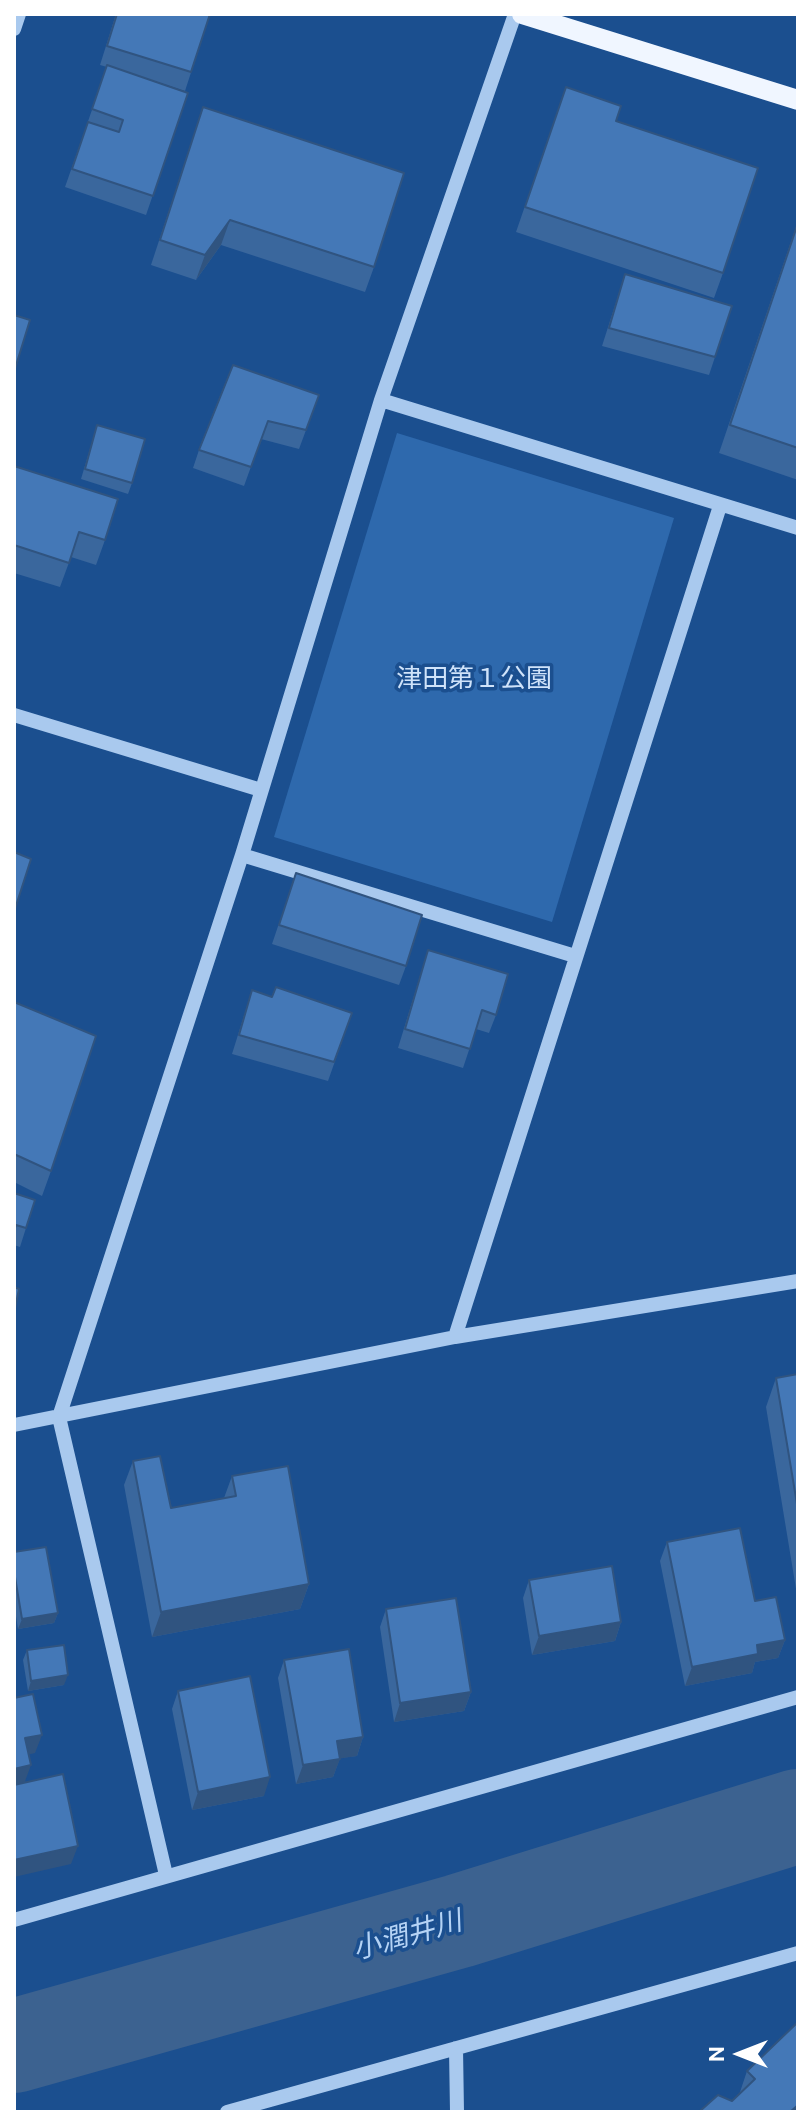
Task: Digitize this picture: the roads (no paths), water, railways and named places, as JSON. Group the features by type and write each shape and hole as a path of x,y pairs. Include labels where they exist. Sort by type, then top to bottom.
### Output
{"main road":[{"path":"522,14 798,100"}],"street":[{"path":"14,29 19,14"},
{"path":"166,1875 59,1417 242,855 381,400 515,14"},
{"path":"381,400 798,528"},
{"path":"455,1337 720,506"},
{"path":"14,715 261,790"},
{"path":"242,855 575,956"},
{"path":"14,1425 455,1337 798,1281"},
{"path":"14,1920 798,1697"},
{"path":"227,2112 798,1953"},
{"path":"456,2048 457,2112"}],"waterway":[{"name":"小潤井川","path":"14,2046 459,1921 798,1816"}],"park label":[{"name":"津田第１公園","path":"474,678"}]}
